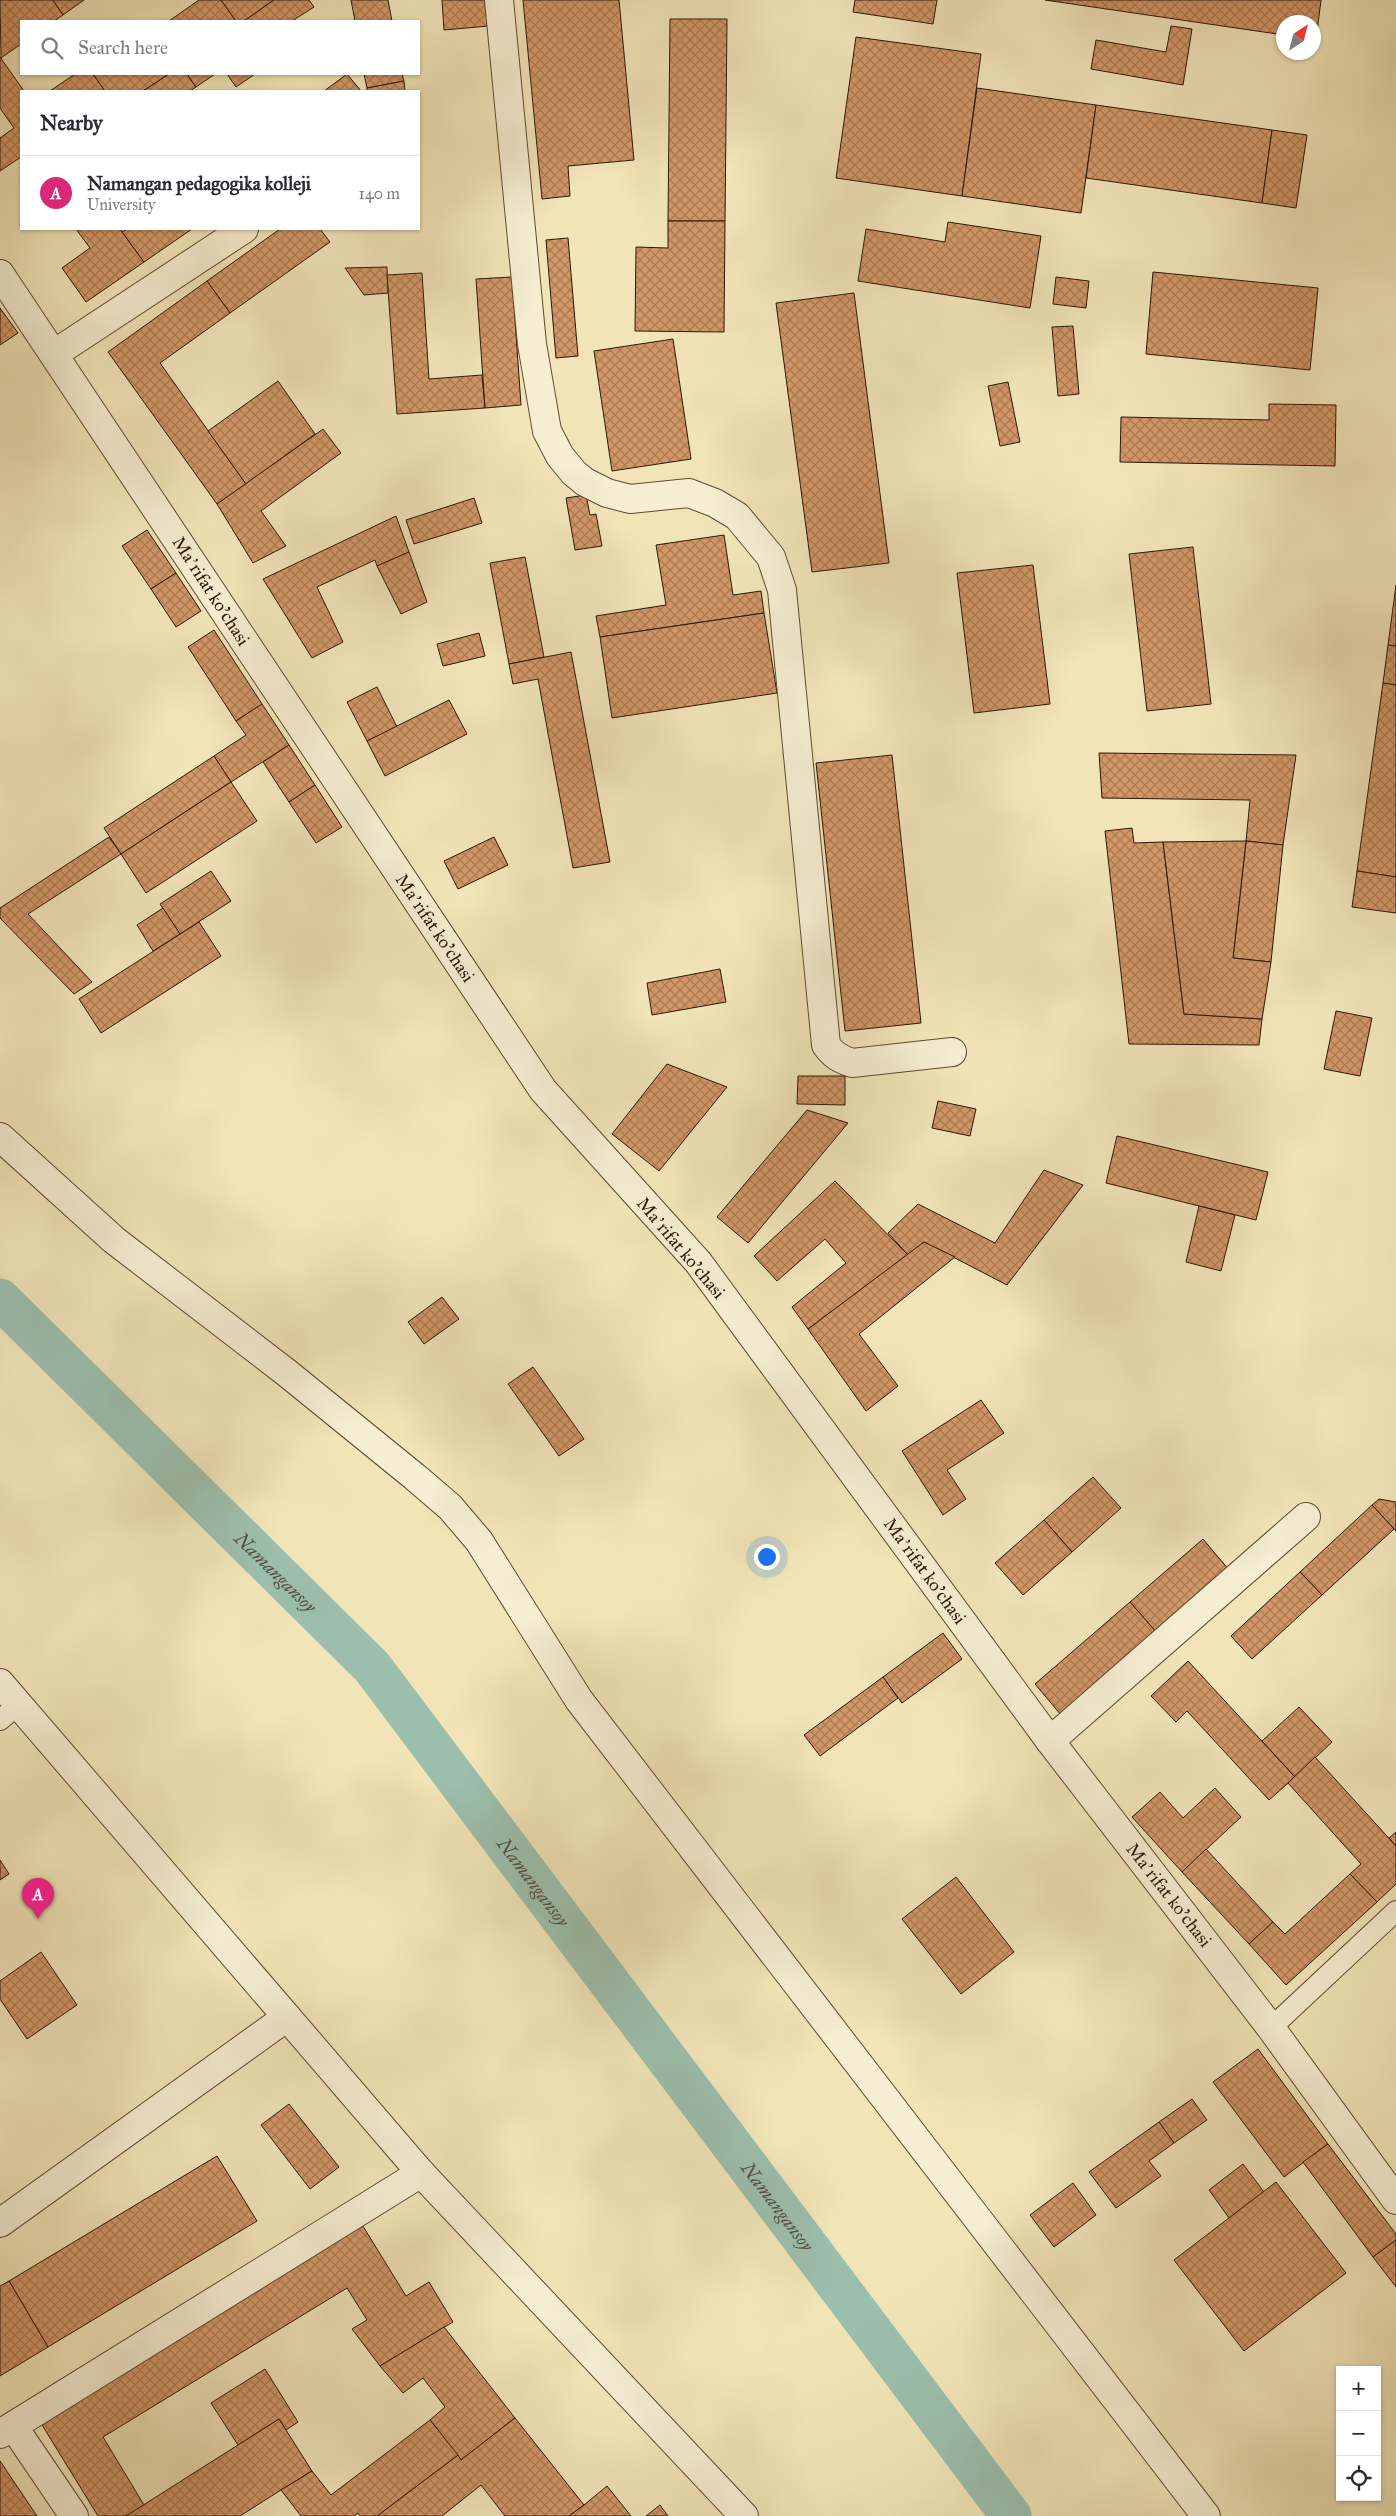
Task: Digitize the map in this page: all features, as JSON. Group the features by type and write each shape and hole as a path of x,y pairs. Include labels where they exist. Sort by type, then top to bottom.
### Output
{"street":[{"path":"499,0 532,344 547,431 560,456 585,482 607,493 630,499 689,493 715,503 737,516 771,557 782,590 826,1045 832,1053 852,1063 952,1052"},
{"path":"54,354 242,230"},
{"name":"Maʼrifat ko'chasi","path":"0,274 543,1090 698,1262 1050,1741 1272,2028 1396,2200"},
{"path":"0,1137 114,1240 302,1384 415,1476 450,1507 468,1527 500,1573 585,1708 1206,2516"},
{"path":"1050,1741 1306,1517"},
{"path":"0,1683 10,1712 287,2017 421,2173 744,2516"},
{"path":"0,2223 287,2017"},
{"path":"74,2516 6,2430 421,2173"}],"lane":[{"path":"1272,2028 1396,1911"}],"building":[{"path":"0,0 53,0 63,15 56,20 20,20 20,45 1,58"},
{"path":"53,0 84,0 63,15"},
{"path":"199,0 221,0 235,20 170,20"},
{"path":"221,0 274,0 245,20 235,20"},
{"path":"274,0 309,0 314,7 294,20 245,20"},
{"path":"351,0 388,0 392,20 355,20"},
{"path":"442,0 487,0 489,26 444,30"},
{"path":"523,0 619,0 634,160 568,166 570,196 542,199"},
{"path":"855,0 937,0 933,24 853,12"},
{"path":"1045,0 1321,0 1319,15 1276,15 1276,34"},
{"path":"670,19 727,19 725,221 668,221"},
{"path":"1171,26 1192,29 1183,85 1091,69 1096,40 1166,52"},
{"path":"856,37 981,54 962,196 836,178"},
{"path":"0,57 23,90 20,90 20,158 0,171 0,138 14,128 0,108"},
{"path":"74,75 94,75 104,90 51,90"},
{"path":"94,75 167,75 145,90 104,90"},
{"path":"167,75 188,75 196,87 192,90 145,90"},
{"path":"188,75 214,75 196,87"},
{"path":"228,75 254,75 236,87"},
{"path":"348,75 360,90 325,90"},
{"path":"364,75 402,75 404,81 367,88"},
{"path":"404,81 405,90 367,90 367,88"},
{"path":"977,88 1096,105 1081,213 962,196"},
{"path":"1096,105 1272,130 1262,203 1086,178"},
{"path":"1272,130 1307,135 1296,208 1262,203"},
{"path":"668,221 725,221 724,332 635,331 636,247 668,248"},
{"path":"948,222 1041,236 1030,308 858,281 866,229 945,242"},
{"path":"77,230 121,230 144,262 86,302 62,268 90,248"},
{"path":"125,230 191,230 144,262 122,232"},
{"path":"279,230 321,230 330,242 230,313 207,281"},
{"path":"568,238 578,356 556,358 546,240"},
{"path":"387,267 388,293 364,295 345,268"},
{"path":"1153,272 1318,288 1310,370 1146,354"},
{"path":"422,273 429,379 482,375 485,408 397,414 387,275"},
{"path":"512,277 521,405 485,408 476,279"},
{"path":"1056,277 1089,281 1086,308 1053,304"},
{"path":"207,281 230,313 160,363 246,484 217,504 108,352"},
{"path":"854,293 889,563 812,572 776,303"},
{"path":"0,308 18,333 0,345"},
{"path":"1073,326 1079,394 1058,396 1052,327"},
{"path":"673,339 691,459 612,471 594,351"},
{"path":"278,381 315,434 246,484 208,431"},
{"path":"1008,382 1020,442 1000,446 988,386"},
{"path":"1269,404 1336,405 1335,466 1120,462 1121,417 1269,420"},
{"path":"323,429 341,453 261,511 286,546 253,563 217,504"},
{"path":"586,495 590,515 596,514 602,546 575,550 566,498"},
{"path":"474,498 482,523 414,544 406,520"},
{"path":"396,516 409,552 377,566 375,560 317,587 343,642 312,658 263,579"},
{"path":"147,530 176,573 151,589 122,546"},
{"path":"724,535 733,595 761,591 764,613 600,637 596,616 666,605 656,545"},
{"path":"1193,547 1211,704 1147,711 1129,554"},
{"path":"409,552 427,602 401,614 377,566"},
{"path":"525,557 544,657 509,664 490,563"},
{"path":"1033,565 1050,704 974,713 957,573"},
{"path":"176,573 201,611 176,627 151,589"},
{"path":"1396,585 1396,646 1388,645"},
{"path":"764,613 777,693 612,718 600,637"},
{"path":"214,630 262,704 236,721 188,647"},
{"path":"479,633 485,656 443,666 437,644"},
{"path":"1388,645 1396,646 1396,685 1383,683"},
{"path":"571,652 610,862 573,868 538,679 513,684 509,664"},
{"path":"1383,683 1396,685 1396,877 1357,871"},
{"path":"377,687 397,727 367,741 347,702"},
{"path":"449,700 467,734 385,776 367,741"},
{"path":"262,704 289,745 231,782 214,756 246,735 236,721"},
{"path":"289,745 315,785 289,802 263,762"},
{"path":"1099,753 1296,755 1283,845 1246,841 1250,800 1102,798"},
{"path":"892,755 921,1023 845,1031 816,763"},
{"path":"214,756 231,782 121,854 104,828"},
{"path":"231,782 257,821 146,893 121,854"},
{"path":"315,785 342,827 316,843 289,802"},
{"path":"1132,828 1134,843 1163,842 1184,1014 1262,1019 1259,1045 1129,1044 1105,831"},
{"path":"109,837 121,854 28,914 92,982 74,994 0,918 0,908"},
{"path":"494,837 508,865 458,889 444,861"},
{"path":"1246,841 1283,845 1271,962 1233,958"},
{"path":"1246,841 1233,958 1271,962 1262,1019 1184,1014 1163,842"},
{"path":"211,871 231,901 180,934 160,904"},
{"path":"1357,871 1396,877 1396,913 1352,907"},
{"path":"163,908 180,934 153,951 137,925"},
{"path":"199,922 221,956 101,1033 79,999"},
{"path":"720,969 726,1002 652,1015 647,983"},
{"path":"1336,1011 1372,1018 1360,1076 1324,1069"},
{"path":"667,1064 727,1087 659,1171 612,1134"},
{"path":"798,1076 845,1076 845,1105 797,1104"},
{"path":"938,1101 976,1109 970,1136 932,1128"},
{"path":"807,1110 848,1123 748,1243 717,1217"},
{"path":"1117,1136 1268,1172 1256,1220 1106,1183"},
{"path":"1044,1170 1083,1185 1007,1285 924,1242 908,1255 888,1233 918,1204 995,1243"},
{"path":"835,1181 908,1255 808,1329 792,1307 846,1263 825,1239 777,1281 754,1256"},
{"path":"1199,1206 1235,1215 1221,1271 1186,1262"},
{"path":"924,1242 955,1257 859,1334 898,1386 866,1411 808,1329"},
{"path":"442,1297 459,1319 424,1344 408,1322"},
{"path":"533,1367 584,1439 559,1456 508,1384"},
{"path":"981,1400 1004,1433 947,1470 966,1499 943,1515 902,1451"},
{"path":"1093,1477 1121,1508 1072,1552 1044,1520"},
{"path":"1379,1499 1396,1502 1396,1531 1372,1505"},
{"path":"1372,1505 1394,1529 1322,1595 1300,1572"},
{"path":"1044,1520 1072,1552 1023,1595 995,1563"},
{"path":"1203,1539 1229,1570 1157,1633 1130,1602"},
{"path":"1300,1572 1322,1595 1252,1659 1231,1636"},
{"path":"1130,1602 1157,1633 1061,1715 1035,1684"},
{"path":"943,1633 962,1659 902,1703 883,1677"},
{"path":"1188,1661 1295,1777 1269,1800 1187,1711 1176,1722 1151,1696"},
{"path":"883,1677 898,1698 820,1756 804,1735"},
{"path":"1299,1707 1332,1742 1295,1777 1262,1741"},
{"path":"1315,1757 1396,1846 1396,1884 1377,1902 1350,1874 1361,1864 1288,1783"},
{"path":"1215,1788 1241,1817 1182,1872 1132,1817 1160,1792 1183,1818"},
{"path":"1396,1832 1396,1846 1389,1838"},
{"path":"1206,1849 1273,1922 1249,1944 1182,1872"},
{"path":"0,1860 9,1874 0,1880"},
{"path":"1350,1874 1377,1902 1286,1985 1249,1944 1273,1922 1285,1934"},
{"path":"956,1877 1014,1952 961,1994 902,1919"},
{"path":"41,1952 77,2005 27,2039 0,1999 0,1981"},
{"path":"1258,2049 1328,2144 1284,2177 1213,2082"},
{"path":"1192,2099 1207,2120 1174,2143 1159,2122"},
{"path":"289,2104 339,2167 310,2189 261,2125"},
{"path":"1159,2122 1174,2143 1149,2161 1161,2176 1116,2208 1089,2172"},
{"path":"1328,2144 1396,2234 1396,2240 1373,2257 1303,2162"},
{"path":"217,2156 257,2221 48,2347 9,2281"},
{"path":"1243,2164 1264,2192 1229,2218 1209,2190"},
{"path":"1276,2182 1346,2273 1244,2351 1174,2260"},
{"path":"1073,2183 1096,2215 1054,2247 1030,2215"},
{"path":"361,2223 406,2296 429,2282 453,2322 380,2366 352,2329 367,2320 347,2288 103,2437 144,2505 126,2516 98,2516 39,2420"},
{"path":"1396,2240 1396,2287 1373,2257"},
{"path":"9,2281 48,2347 0,2376 0,2286"},
{"path":"444,2327 515,2418 461,2460 430,2420 445,2407 423,2378 403,2393 380,2366"},
{"path":"265,2369 298,2422 286,2430 279,2419 238,2445 211,2403"},
{"path":"515,2418 584,2505 569,2516 505,2516 481,2485 442,2516 377,2516 458,2455 461,2460"},
{"path":"279,2419 312,2471 240,2516 126,2516"},
{"path":"430,2420 458,2455 377,2516 360,2516 358,2513 354,2516 301,2516 281,2490 312,2471 331,2495"},
{"path":"0,2461 37,2516 0,2516"},
{"path":"607,2486 631,2516 569,2516 584,2505"},
{"path":"660,2505 668,2516 646,2516"}],"waterway":[{"name":"Namangansoy","path":"0,1299 372,1667 1011,2516"}],"place":[{"name":"Namangan pedagogika kolleji","path":"38,1919"}]}
